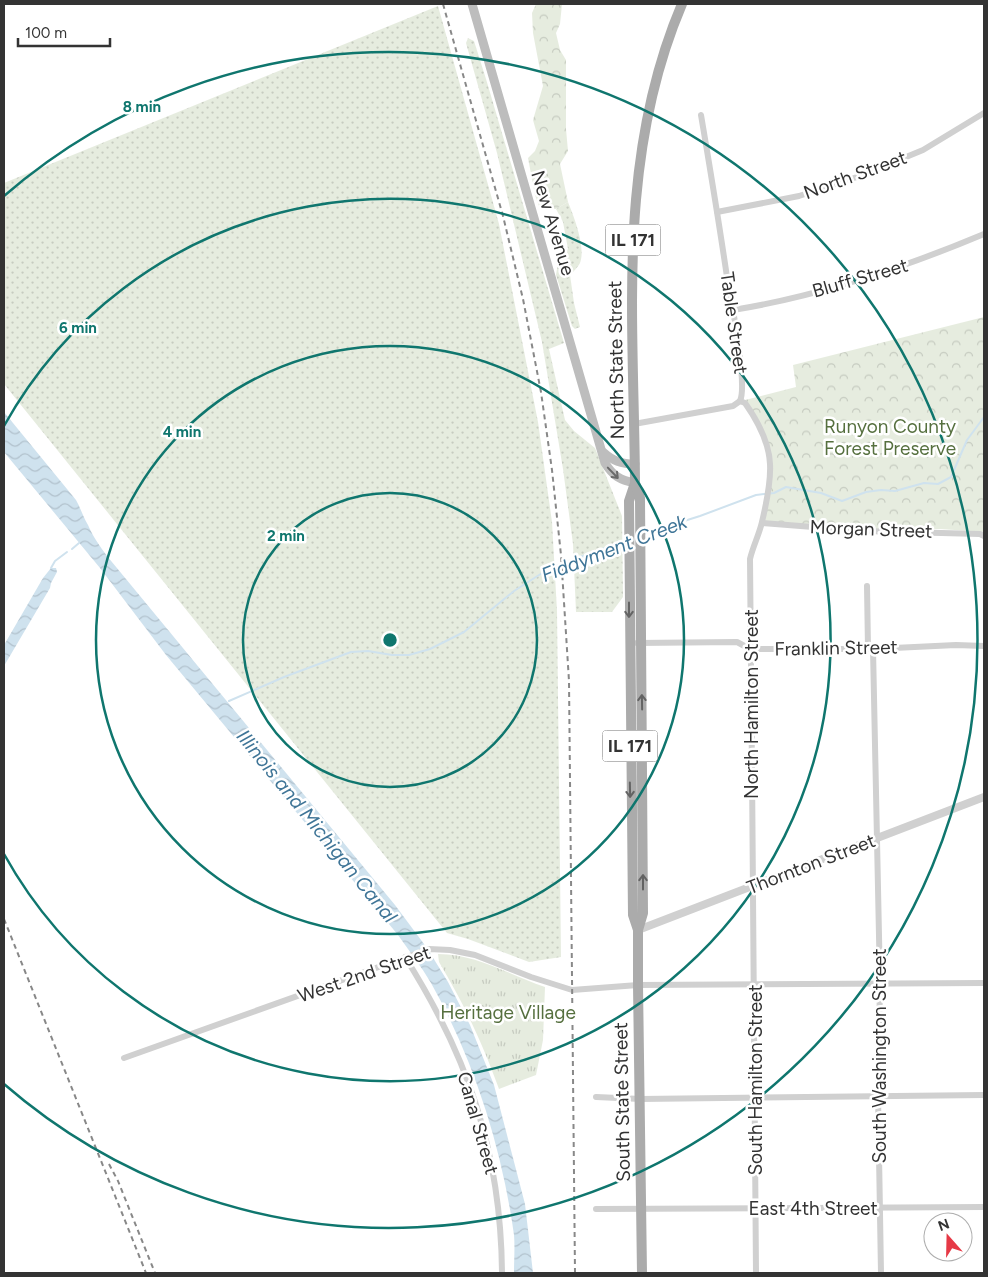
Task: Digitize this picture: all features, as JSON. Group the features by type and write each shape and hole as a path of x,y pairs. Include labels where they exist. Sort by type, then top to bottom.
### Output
{"main road":[{"name":"New Avenue","path":"472,4 605,463 611,473 620,480 635,483"},
{"name":"North State Street","path":"638,930 643,913 641,557 640,498 635,483 632,237 636,184 646,124 656,79 682,4"},
{"path":"603,452 611,459 622,464 635,464"},
{"name":"North State Street","path":"635,483 629,501 628,561 633,915 638,930"},
{"name":"South State Street","path":"638,930 642,1273"}],"street":[{"name":"Table Street","path":"700,114 740,360 743,395 740,401 745,403 750,409 767,447 770,464 762,523"},
{"name":"North Street","path":"717,212 799,196 860,176 923,150 984,114"},
{"name":"Bluff Street","path":"733,310 766,305 850,283 931,257 984,234"},
{"path":"634,424 733,406 740,401"},
{"name":"Morgan Street","path":"762,523 864,531 982,535"},
{"name":"North Hamilton Street","path":"752,886 750,559 754,542 762,523"},
{"name":"South Washington Street","path":"866,586 871,649 877,840 880,983 878,1095 881,1273"},
{"name":"Franklin Street","path":"629,643 737,642 750,649 871,649 956,645 984,646"},
{"name":"Thornton Street","path":"638,930 877,840 984,797"},
{"name":"South Hamilton Street","path":"752,886 755,984 756,1273"},
{"name":"West 2nd Street","path":"124,1058 430,949 450,950 475,955 531,977 572,990 638,985 984,983"},
{"name":"Canal Street","path":"405,957 435,1008 473,1091 485,1134 497,1192 501,1227 502,1273"},
{"path":"596,1097 641,1099 984,1095"},
{"name":"East 4th Street","path":"596,1209 984,1207"}],"green space":[{"path":"536,4 562,4 560,24 556,33 560,50 566,60 566,129 568,151 560,164 568,202 556,209 540,209 535,195 528,158 535,151 539,141 533,120 543,86 533,33 532,13"},
{"path":"438,6 499,224 538,422 552,522 557,611 561,957 529,962 447,933 4,384 4,183"},
{"path":"468,38 474,41 486,79 564,343 549,349 565,420 574,431 595,448 622,516 623,597 612,612 576,612 573,544 542,342 497,153 466,43"},
{"path":"568,202 582,249 580,263 570,275 580,327 575,329 572,326 556,275 558,263 568,249 563,222 556,209"},
{"name":"Runyon County Forest Preserve","path":"984,317 984,532 940,529 865,530 765,521 771,475 760,423 745,400 796,387 793,365"},
{"name":"Heritage Village","path":"438,954 466,957 479,961 545,987 543,1040 536,1075 499,1089 479,1039 457,993 439,962"}],"water":[{"name":"Illinois and Michigan Canal","path":"4,412 76,500 92,534 107,556 395,905 427,948 448,982 470,1025 494,1085 525,1204 533,1273 514,1273 514,1235 509,1202 494,1137 473,1074 431,983 398,935 166,655 100,568 4,452"},
{"path":"51,568 56,568 57,572 50,588 4,666 4,645 43,578"}],"waterway":[{"name":"Fiddyment Creek","path":"643,534 700,516 756,495 774,493 786,487 821,493 842,501 866,492 895,491 924,483 938,484 951,477 967,440 984,417"},
{"name":"Fiddyment Creek","path":"229,701 284,677 351,652 368,651 392,655 409,655 430,649 464,632 514,591 550,568 627,540"},
{"path":"72,549 79,543"},
{"path":"51,568 55,561 67,552"}],"railway":[{"path":"443,4 503,216 523,299 541,392 561,555 569,681 575,1273"},
{"path":"4,919 146,1273"},
{"path":"109,1164 118,1181 155,1273"}]}
